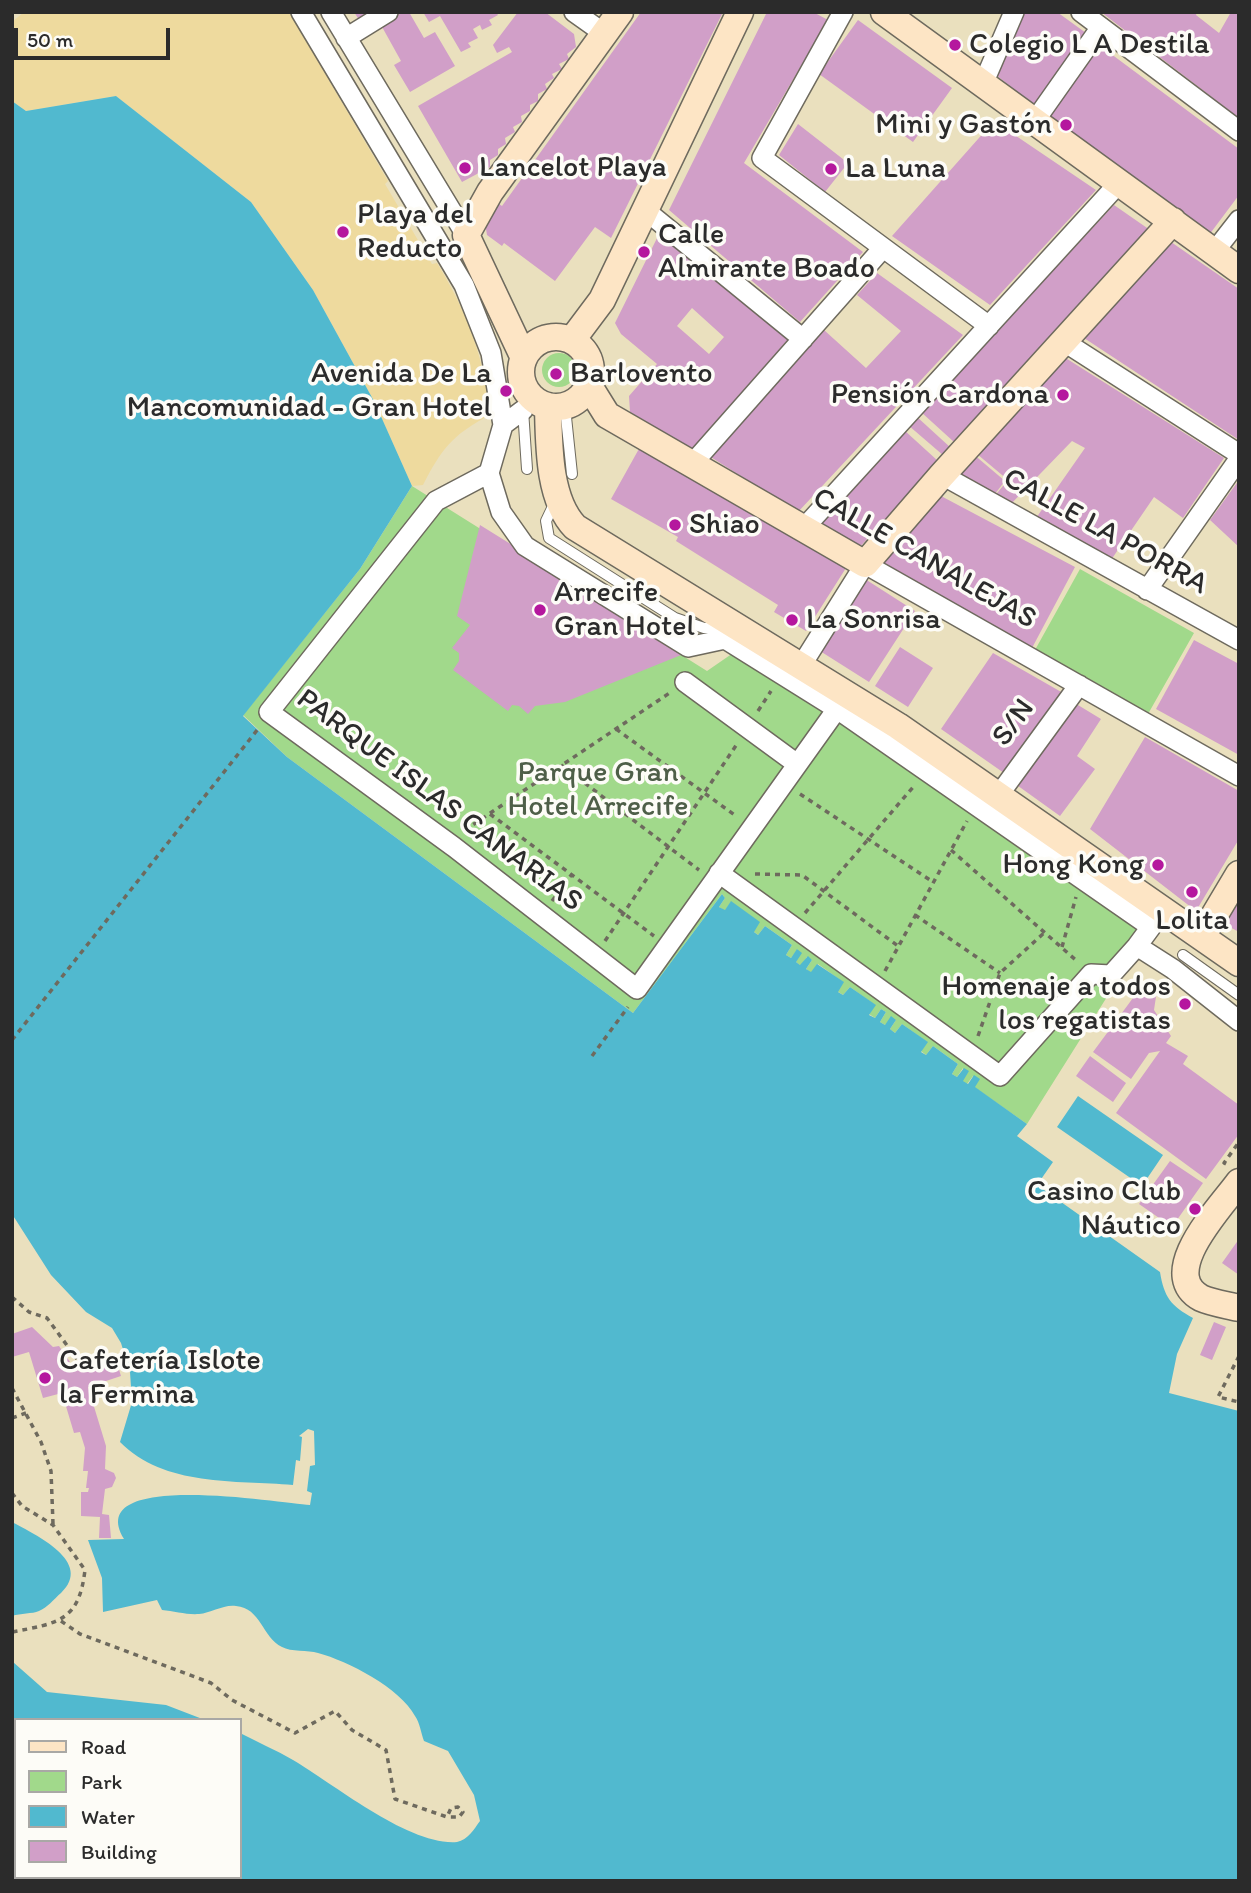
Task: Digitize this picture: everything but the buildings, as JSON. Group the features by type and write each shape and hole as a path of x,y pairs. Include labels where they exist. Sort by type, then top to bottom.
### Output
{"main road":[{"path":"572,340 602,300 740,12"},
{"path":"884,12 1239,270"},
{"path":"524,358 466,235 490,192 612,23"},
{"path":"865,564 942,475 1173,221"},
{"path":"548,337 572,340 582,347 591,364 552,400 522,381 524,358 530,348 548,337"},
{"path":"552,400 557,498 563,515 575,527 740,628 792,670 898,726 987,800 1202,936 1239,963"},
{"name":"CALLE CANALEJAS","path":"552,400 607,415 865,564"},
{"path":"1202,936 1239,874"},
{"path":"1239,1182 1186,1258 1184,1272 1189,1286 1201,1298 1239,1308"}],"street":[{"path":"301,12 464,285 491,353 503,425 489,473 501,512 525,546 688,647 724,639 792,670 837,709 927,771 987,800 1081,878 1151,927 1111,975 1091,974 1000,1076 970,1058 794,926 716,877"},
{"path":"331,12 466,235"},
{"path":"346,38 388,12"},
{"path":"574,12 612,23"},
{"path":"843,12 762,158 989,326"},
{"path":"983,84 1014,12"},
{"path":"1081,12 1239,131"},
{"path":"1034,122 1101,27"},
{"path":"804,528 1119,183"},
{"path":"645,209 803,339"},
{"path":"1214,252 1239,220"},
{"path":"693,463 883,248"},
{"path":"1063,341 1239,456 1147,590"},
{"path":"503,425 552,400"},
{"name":"PARQUE ISLAS CANARIAS","path":"489,473 436,501 269,712 448,842 637,989"},
{"name":"CALLE LA PORRA","path":"942,475 1239,640"},
{"path":"792,670 865,564"},
{"name":"CALLE CANALEJAS","path":"865,564 1239,776"},
{"path":"685,682 797,764"},
{"name":"S/N","path":"987,800 1079,685"},
{"path":"637,989 837,709"},
{"path":"1137,946 1173,969 1239,1021"}],"lane":[{"path":"527,469 552,400"},
{"path":"552,400 566,417 572,474"},
{"path":"1183,955 1239,995"}],"path":[{"path":"595,957 747,728 792,670"},
{"path":"448,842 685,682"},
{"path":"616,729 752,827"},
{"path":"12,1040 258,730"},
{"path":"561,765 668,846 716,877 802,875 898,946"},
{"path":"794,926 927,771"},
{"path":"784,783 933,882"},
{"path":"876,988 951,850 987,800"},
{"path":"490,814 667,946"},
{"path":"951,850 1091,974"},
{"path":"542,915 572,874"},
{"path":"1061,948 1081,878"},
{"path":"915,915 1000,973"},
{"path":"970,1058 1000,973 1044,933"},
{"path":"592,1056 632,1001 637,989"},
{"path":"12,1297 29,1312 47,1318 78,1359"},
{"path":"1239,1356 1218,1397 1239,1402"},
{"path":"12,1388 51,1471 53,1525"},
{"path":"12,1418 26,1413"},
{"path":"12,1493 22,1506 53,1525 85,1570 82,1597 61,1621 12,1632"},
{"path":"61,1621 80,1634 211,1682 232,1700 295,1733 335,1711 352,1730 386,1750 395,1799 447,1816"}],"green space":[{"path":"559,353 571,358 576,370 571,382 559,387 547,382 542,370 547,358"},
{"name":"Parque Gran Hotel Arrecife","path":"412,486 707,671 736,651 1151,927 1027,1124 974,1087 973,1076 967,1084 962,1081 963,1068 957,1077 952,1074 958,1064 933,1046 926,1055 921,1051 927,1042 902,1024 895,1033 890,1029 896,1020 885,1025 880,1022 886,1012 881,1009 875,1018 869,1014 875,1005 850,987 843,995 837,991 843,982 818,964 811,973 806,969 812,960 807,957 801,966 796,962 798,949 791,958 786,955 792,945 765,926 758,935 753,931 759,922 731,902 725,911 719,907 725,898 722,894 633,1013 287,757 243,715 360,569"},
{"path":"1080,569 1194,633 1148,714 1035,650"}],"sand":[{"name":"Playa del Reducto","path":"24,12 289,12 388,181 385,184 432,264 437,263 446,279 469,326 480,359 488,394 482,396 488,416 456,437 436,462 423,485 412,486 375,403 313,290 251,202 116,96 26,111 12,101 12,22"}],"water":[{"path":"116,96 251,202 313,290 375,403 412,486 360,569 243,716 287,757 633,1013 722,894 725,898 719,907 725,910 731,901 760,922 754,932 758,935 765,926 792,945 786,955 791,958 797,949 802,953 796,962 800,965 808,956 812,960 806,969 811,972 817,964 844,982 838,992 843,995 850,987 876,1005 869,1015 875,1018 881,1009 886,1012 880,1022 885,1025 891,1016 896,1020 890,1029 895,1033 902,1024 928,1042 921,1052 926,1055 933,1046 958,1064 952,1074 957,1077 964,1068 969,1071 963,1081 968,1084 974,1075 980,1079 975,1087 1027,1124 1017,1136 1053,1162 1037,1185 1160,1272 1170,1300 1193,1318 1177,1354 1169,1393 1239,1411 1239,1881 12,1881 13,1662 47,1692 166,1705 200,1718 14,1718 14,1879 242,1879 242,1734 293,1760 372,1812 417,1834 438,1841 457,1842 468,1837 480,1821 474,1795 448,1751 424,1741 418,1722 398,1695 358,1669 318,1653 282,1647 270,1637 251,1612 236,1606 190,1614 162,1610 157,1600 103,1612 102,1578 88,1540 124,1539 119,1517 131,1504 156,1497 226,1496 310,1505 312,1493 307,1491 310,1466 315,1465 314,1431 308,1429 299,1436 302,1437 300,1461 296,1460 293,1485 225,1481 179,1474 138,1457 120,1442 132,1402 130,1372 121,1343 112,1328 86,1312 51,1275 12,1214 12,101 26,111"},
{"path":"1078,1096 1163,1155 1142,1186 1057,1127"},
{"path":"12,1522 58,1551 71,1571 69,1582 45,1608 12,1616"}],"place":[{"name":"Colegio L A Destila","path":"955,45"},
{"name":"Mini y Gastón","path":"1066,125"},
{"name":"Lancelot Playa","path":"465,168"},
{"name":"La Luna","path":"831,169"},
{"name":"Playa del Reducto","path":"343,232"},
{"name":"Calle Almirante Boado","path":"644,252"},
{"name":"Barlovento","path":"556,374"},
{"name":"Avenida De La Mancomunidad - Gran Hotel","path":"506,391"},
{"name":"Pensión Cardona","path":"1063,395"},
{"name":"Shiao","path":"675,525"},
{"name":"Arrecife Gran Hotel","path":"540,610"},
{"name":"La Sonrisa","path":"792,620"},
{"name":"Hong Kong","path":"1158,865"},
{"name":"Lolita","path":"1192,892"},
{"name":"Homenaje a todos los regatistas","path":"1185,1004"},
{"name":"Casino Club Náutico","path":"1195,1209"},
{"name":"Cafetería Islote la Fermina","path":"45,1378"}]}
